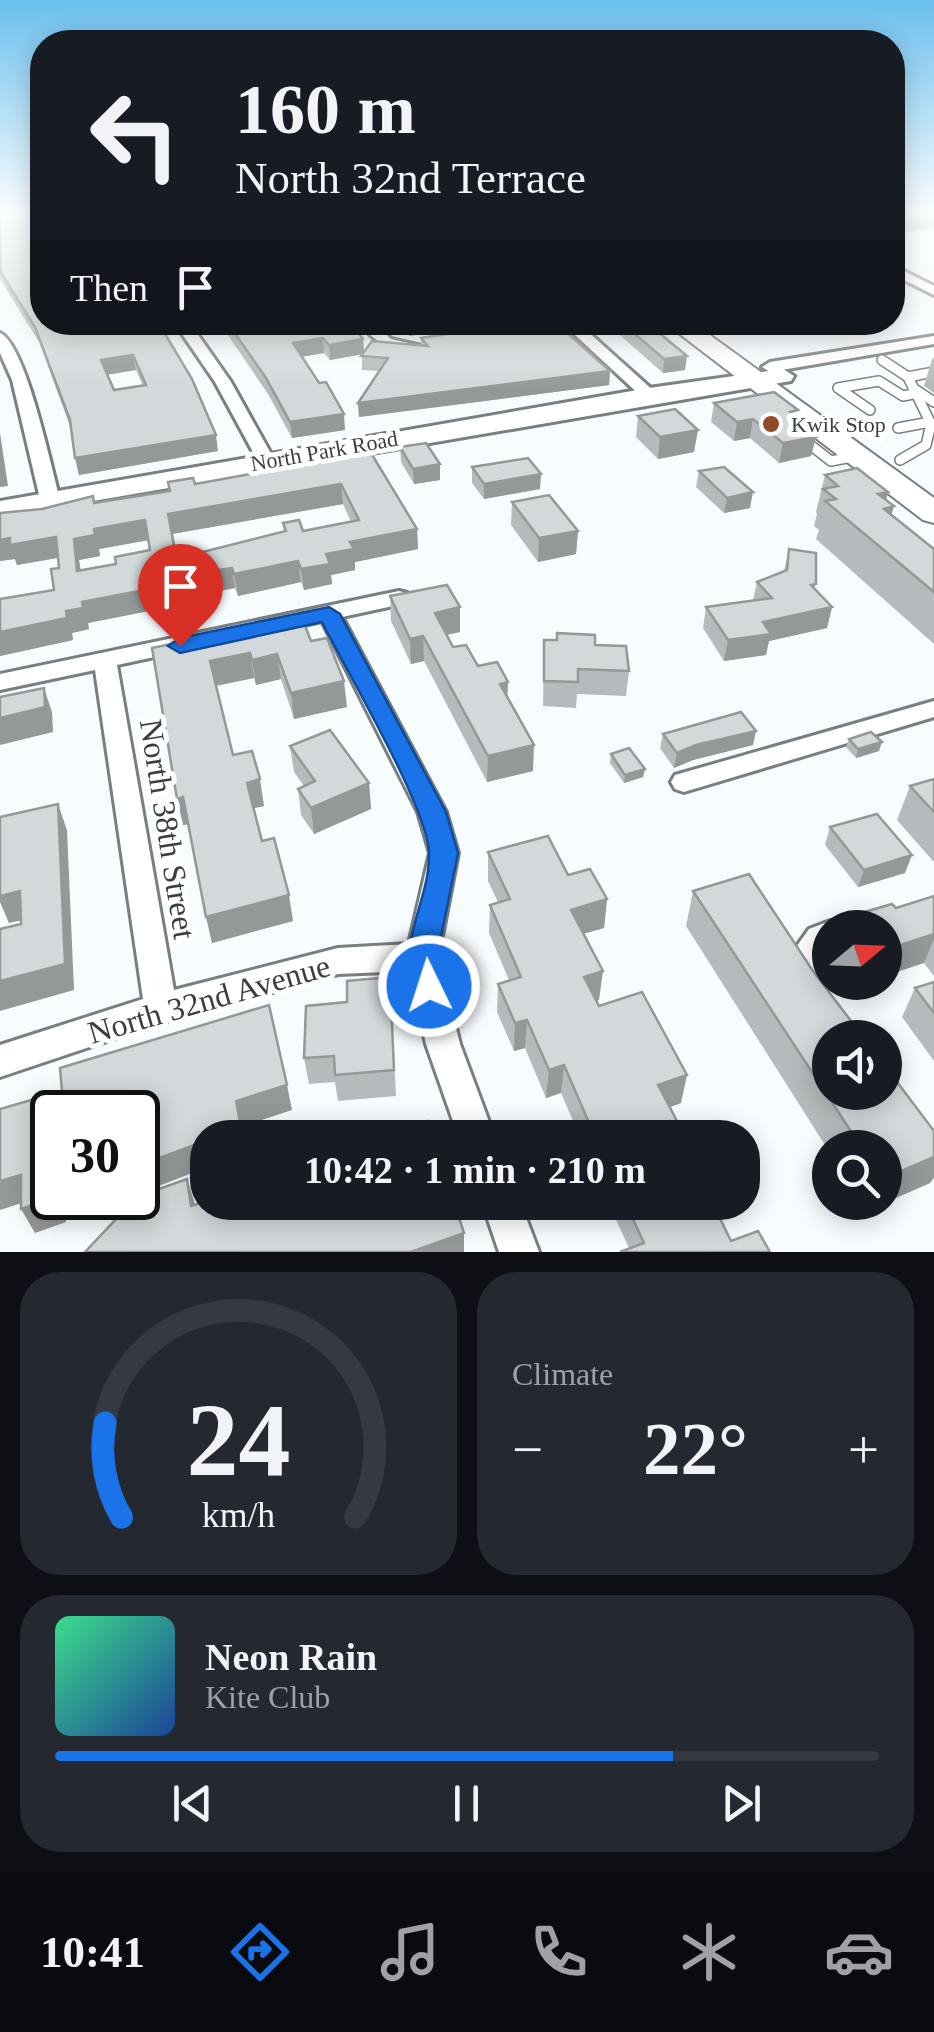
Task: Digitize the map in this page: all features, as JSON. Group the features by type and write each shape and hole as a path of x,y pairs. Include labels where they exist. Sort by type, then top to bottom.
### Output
{"main road":[{"path":"698,335 934,484"},
{"path":"721,335 844,458 934,513"}],"street":[{"path":"905,276 934,291"},
{"path":"190,335 266,460"},
{"path":"378,335 386,343 398,346 436,343"},
{"path":"581,335 649,395"},
{"path":"0,336 20,380 50,500"},
{"path":"763,374 929,346"},
{"path":"763,374 882,360 929,346"},
{"name":"North Park Road","path":"0,509 763,374"},
{"path":"0,682 399,598"},
{"path":"329,614 432,812 444,853 422,957 443,1044 470,1120"},
{"name":"North 38th Street","path":"105,661 161,1008"},
{"path":"684,782 934,708"},
{"path":"812,949 805,958 812,986"},
{"name":"North 32nd Avenue","path":"0,1060 161,1008 338,962 422,957"},
{"path":"823,1000 830,1010"},
{"path":"507,1220 519,1252"}],"lane":[{"path":"882,360 908,377 930,422 926,445 900,460"},
{"path":"908,377 934,372"},
{"path":"870,410 838,388 879,381 902,396 912,391"},
{"path":"912,391 934,402"},
{"path":"898,428 930,422"}],"building":[{"path":"0,271 30,271 30,319"},
{"path":"38,335 166,335 192,379 216,435 75,458 70,420","holes":["133,355 146,385 114,390 101,360"]},
{"path":"236,335 360,335 363,339 329,345 323,338 293,343 319,383 326,382 344,414 290,422"},
{"path":"570,335 610,371 358,403 388,358 361,356 372,341 428,346 421,338"},
{"path":"636,335 662,335 687,356 664,359"},
{"path":"774,392 798,410 790,412 816,437 783,443 753,419 737,422 714,403"},
{"path":"675,409 698,430 660,437 638,416"},
{"path":"426,443 440,464 413,469 400,447"},
{"path":"368,448 417,529 350,542 354,549 326,554 330,564 301,569 298,561 234,574 232,568 188,575 192,594 167,598 165,586 82,602 83,608 66,611 67,618 0,632 0,599 54,590 51,569 59,568 56,537 10,545 10,538 0,540 0,513 42,509 93,496 94,503 170,491 168,482 193,478 195,484 262,472 260,466 320,461 318,458","holes":["341,484 359,520 303,531 299,520 283,523 286,531 187,556 186,548 175,550 168,514","145,520 150,550 115,557 116,564 77,571 74,539 95,535 94,529"]},
{"path":"528,458 541,474 484,484 472,467"},
{"path":"724,467 753,492 727,498 699,471"},
{"path":"857,468 888,492 878,494 894,506 884,509 934,549 934,592 825,501 836,499 823,489 838,486 825,475"},
{"path":"549,495 578,531 539,538 512,502"},
{"path":"789,549 816,553 816,584 811,585 832,607 763,622 771,634 728,640 706,607 772,598 757,582 787,570"},
{"path":"447,585 460,607 435,613 453,647 466,645 478,666 497,662 508,682 500,684 534,745 488,756 423,636 410,639 390,596"},
{"path":"304,623 311,641 327,638 344,681 291,693 277,654 252,660 250,653 210,661 233,755 252,751 260,779 247,783 262,841 274,838 289,895 206,917 183,797 177,799 152,648 218,634 219,641"},
{"path":"557,633 595,635 595,645 626,646 629,671 578,669 578,682 544,681 544,640 557,640"},
{"path":"44,688 45,707 0,718 0,697"},
{"path":"741,712 756,731 677,753 663,734"},
{"path":"330,730 369,783 311,808 298,789 315,781 290,746"},
{"path":"871,732 882,742 858,749 849,739"},
{"path":"629,748 645,769 625,775 611,754"},
{"path":"934,779 934,812 910,786"},
{"path":"58,804 65,964 0,981 0,929 21,924 20,891 0,896 0,817"},
{"path":"877,814 912,855 864,870 830,827"},
{"path":"548,836 568,875 590,869 607,899 571,910 603,971 584,977 599,1006 642,992 687,1075 658,1085 676,1120 588,1120 564,1065 549,1070 527,1020 515,1023 498,984 521,977 490,905 510,899 488,852"},
{"path":"749,874 812,969 812,1000 835,1000 850,1020 812,1020 812,1072 693,891"},
{"path":"934,896 934,934 902,944 902,910 872,910 892,904 896,908"},
{"path":"390,977 394,1070 335,1075 334,1056 304,1058 306,1006 347,1002 347,981"},
{"path":"934,982 934,1013 915,988"},
{"path":"269,1005 287,1085 236,1101 240,1120 190,1120 190,1147 160,1158 160,1090 62,1090 60,1068"},
{"path":"902,1089 934,1131 934,1157 902,1171 902,1130 850,1130 837,1110 902,1110"},
{"path":"30,1100 30,1206 21,1209 21,1175 0,1181 0,1109"},
{"path":"187,1179 190,1220 460,1220 464,1233 411,1252 85,1252 115,1220 160,1220 160,1189"},
{"path":"633,1220 721,1220 731,1241 758,1231 770,1252 620,1252 644,1243"}],"place":[{"name":"Kwik Stop","path":"771,424"}],"route":[{"path":"180,646 329,614 432,812 444,853 422,957 429,986"}]}
